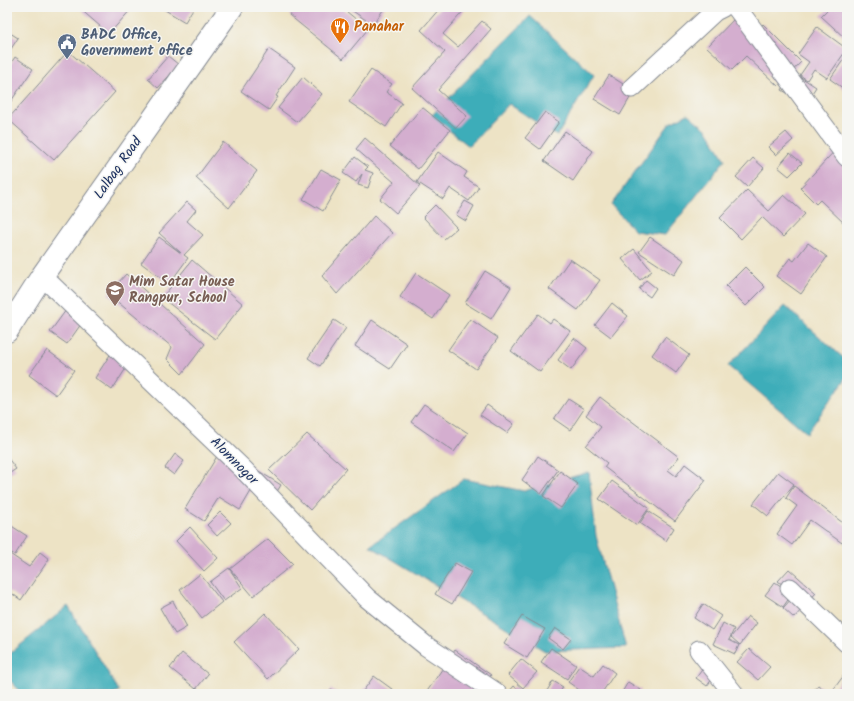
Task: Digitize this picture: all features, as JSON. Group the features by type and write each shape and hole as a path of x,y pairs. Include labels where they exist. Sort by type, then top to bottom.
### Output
{"highway":[{"name":"Lalbag Road","path":"7,331 42,276 232,7"}],"street":[{"path":"632,88 715,11 723,7"},
{"path":"736,7 847,157"},
{"name":"Alomnogor","path":"42,276 243,469 368,598 426,646 498,694"},
{"path":"790,588 847,644"},
{"path":"699,650 734,694"}],"water":[{"path":"530,16 594,75 557,136 509,104 469,146 431,116"},
{"path":"688,114 707,130 725,160 665,235 635,231 611,205 670,123"},
{"path":"785,306 847,361 847,377 807,433 728,366"},
{"path":"589,472 596,536 626,648 545,651 370,546 464,479 524,491"},
{"path":"68,606 119,691 111,694 22,694 7,677 7,656"}],"building":[{"path":"78,7 133,7 109,34"},
{"path":"160,7 194,7 185,22"},
{"name":"Panahar","path":"295,7 341,7 368,29 343,59 289,15"},
{"path":"347,7 385,7 373,25"},
{"path":"441,7 467,7 443,34 458,47 482,21 491,29 438,90 467,116 456,128 412,88 445,52 421,30"},
{"path":"830,7 847,7 846,39 821,16"},
{"path":"736,17 753,34 763,24 801,62 778,86 746,56 732,70 707,47"},
{"path":"817,27 847,49 827,78 814,69 807,80 800,75 809,62 798,54"},
{"path":"7,31 18,38 7,55"},
{"path":"269,49 295,67 276,96 278,97 269,110 241,91"},
{"path":"68,51 115,92 54,160 8,119"},
{"path":"168,56 179,65 158,88 148,79"},
{"path":"15,57 33,69 7,107 7,69"},
{"path":"844,59 847,62 847,91 830,79"},
{"path":"371,70 392,84 386,92 402,103 386,127 349,102"},
{"path":"793,72 816,87 805,104 782,90"},
{"path":"609,75 634,91 620,115 594,99"},
{"path":"303,77 322,94 297,122 278,108"},
{"path":"422,107 450,130 418,169 390,146"},
{"path":"545,112 559,122 540,149 525,138"},
{"path":"565,131 593,151 573,181 544,161"},
{"path":"786,132 793,140 776,155 768,147"},
{"path":"365,138 420,186 396,213 380,199 394,182 356,149"},
{"path":"223,142 257,171 229,208 196,178"},
{"path":"840,145 847,152 847,226 820,200 816,204 800,188"},
{"path":"438,152 467,172 464,177 479,187 469,201 450,188 443,199 417,182"},
{"path":"790,153 802,163 789,176 778,167"},
{"path":"355,157 368,167 365,170 373,173 368,188 358,185 362,174 356,182 343,173"},
{"path":"753,158 764,168 747,187 736,177"},
{"path":"321,169 341,180 323,211 303,199"},
{"path":"747,190 769,211 784,195 805,214 783,237 762,217 741,239 720,218"},
{"path":"465,201 474,206 466,221 456,215"},
{"path":"187,202 196,210 187,221 203,235 184,255 188,258 169,284 141,263 159,237 181,253 159,233"},
{"path":"435,205 457,228 444,239 423,217"},
{"path":"374,216 392,233 337,294 322,276"},
{"path":"650,237 684,260 674,275 639,252"},
{"path":"808,243 827,257 801,294 776,276 790,258 794,261"},
{"path":"634,249 652,271 640,280 622,259"},
{"path":"570,259 600,280 578,310 549,289"},
{"path":"192,260 243,304 215,339 162,298"},
{"path":"745,267 765,287 746,306 726,286"},
{"path":"485,271 511,287 491,319 465,303"},
{"path":"416,273 449,295 433,319 400,297"},
{"path":"126,274 205,344 182,374 167,359 172,347 108,294"},
{"path":"646,280 656,288 650,297 639,289"},
{"path":"612,303 628,316 611,337 595,325"},
{"path":"69,306 86,317 67,344 50,332"},
{"path":"538,314 550,323 553,319 570,331 540,372 511,351"},
{"path":"470,319 498,338 476,369 448,350"},
{"path":"334,320 346,328 320,366 308,358"},
{"path":"372,320 407,344 390,369 355,346"},
{"path":"665,337 689,355 676,373 652,355"},
{"path":"574,338 587,348 571,370 558,360"},
{"path":"115,347 132,359 112,390 95,378"},
{"path":"47,350 74,370 56,395 29,375"},
{"path":"600,397 679,457 668,470 676,476 685,464 706,480 675,521 604,467 607,463 586,446 601,427 586,415"},
{"path":"568,399 584,409 570,430 554,419"},
{"path":"424,404 468,433 454,452 411,422"},
{"path":"487,405 514,424 507,433 480,415"},
{"path":"307,434 346,469 310,510 269,470"},
{"path":"222,448 281,485 273,498 254,486 240,510 219,497 204,521 185,509"},
{"path":"175,454 184,461 174,475 165,468"},
{"path":"538,456 558,470 541,494 522,480"},
{"path":"7,457 16,469 7,475"},
{"path":"560,471 578,484 561,508 543,496"},
{"path":"778,472 794,484 768,516 753,504"},
{"path":"612,481 649,508 637,525 599,499"},
{"path":"794,486 847,526 847,537 842,543 810,520 792,545 777,534 797,506 786,498"},
{"path":"648,511 674,528 666,541 640,523"},
{"path":"220,512 231,523 217,536 207,525"},
{"path":"7,523 27,536 15,555 7,550"},
{"path":"190,527 218,558 204,571 176,541"},
{"path":"268,539 293,564 253,596 230,569"},
{"path":"7,552 29,567 40,552 49,559 21,600 7,590"},
{"path":"455,563 471,572 452,604 435,594"},
{"path":"229,568 242,588 224,601 210,582"},
{"path":"789,569 816,593 794,618 783,608 795,595 778,581"},
{"path":"200,574 222,602 202,618 180,590"},
{"path":"775,582 792,594 783,607 765,595"},
{"path":"173,601 187,627 175,634 160,608"},
{"path":"703,604 721,616 712,630 694,618"},
{"path":"265,613 299,649 268,679 234,642"},
{"path":"522,616 545,629 527,658 504,644"},
{"path":"748,616 757,623 740,645 731,637"},
{"path":"723,623 734,629 729,640 739,645 735,654 713,644"},
{"path":"555,628 571,639 563,649 548,638"},
{"path":"551,648 576,665 567,679 541,662"},
{"path":"749,649 770,667 758,680 737,662"},
{"path":"455,650 491,675 478,694 426,693"},
{"path":"182,653 208,674 196,689 170,668"},
{"path":"521,659 537,672 523,688 508,675"},
{"path":"603,664 615,673 601,694 585,694 568,682 579,666 594,676"},
{"path":"704,667 715,675 707,686 696,678"},
{"path":"847,671 847,694 839,694 833,690"},
{"path":"374,676 396,692 394,694 366,694 363,691"},
{"path":"553,681 563,687 559,694 545,694"},
{"path":"628,682 641,690 639,694 621,694"},
{"path":"818,685 830,694 811,694"},
{"path":"514,686 523,694 507,694"},
{"path":"331,689 339,694 327,694"}],"place":[{"name":"Panahar","path":"340,44"},
{"name":"BADC Office, Government office","path":"67,60"},
{"name":"Mim Satar House Rangpur, School","path":"115,307"}]}
